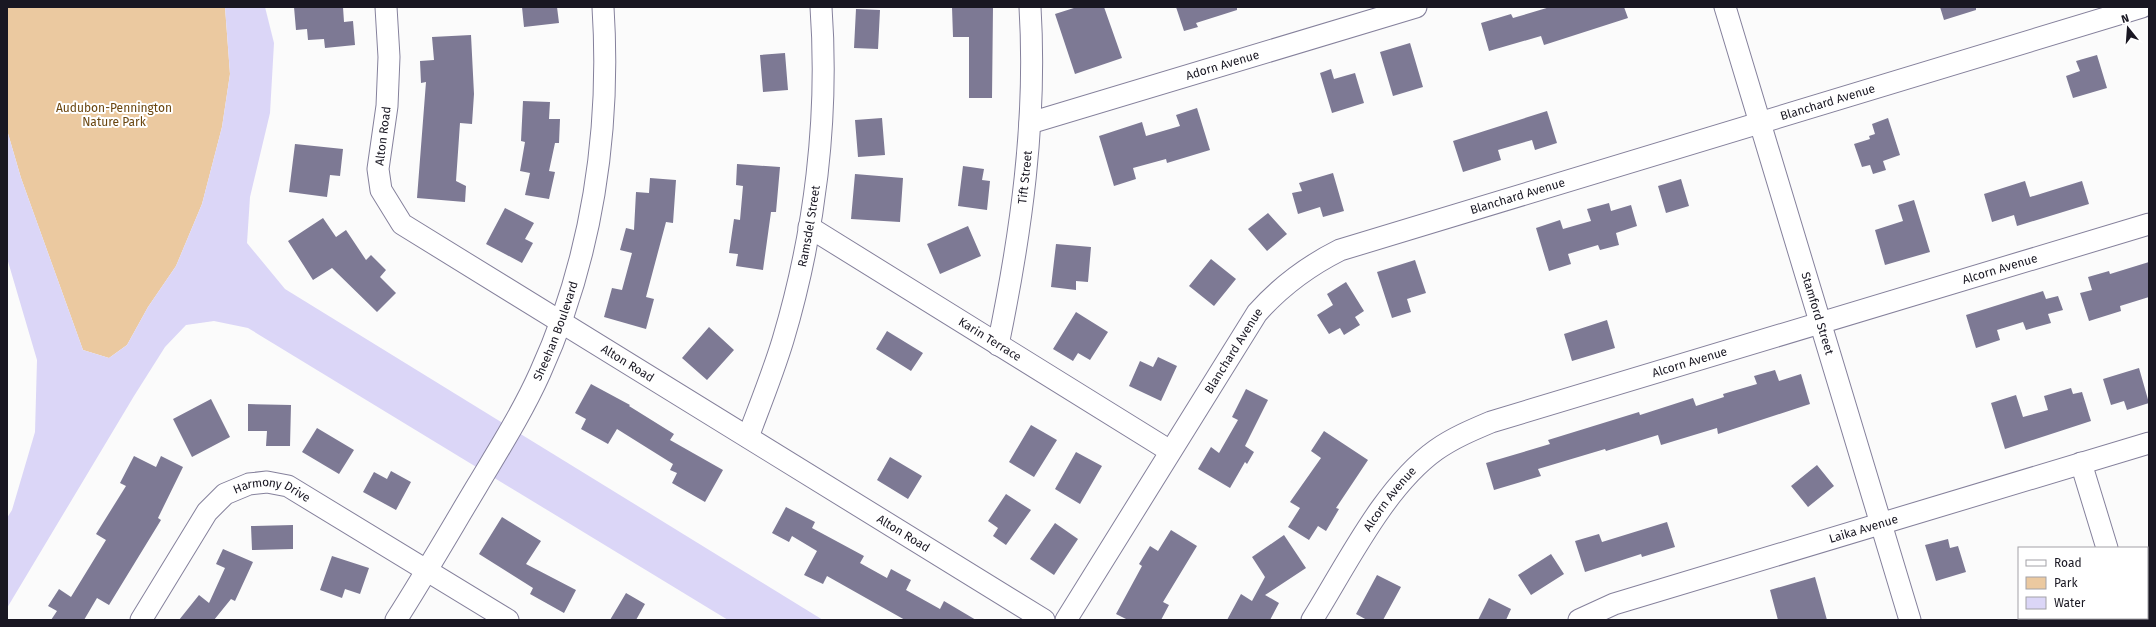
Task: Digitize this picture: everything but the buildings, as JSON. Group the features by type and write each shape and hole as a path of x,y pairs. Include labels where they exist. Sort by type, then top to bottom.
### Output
{"street":[{"name":"Alton Road","path":"386,7 389,57 387,106 378,169 381,190 402,224 1044,620"},
{"name":"Sheehan Boulevard","path":"396,620 514,424 540,373 560,322 580,258 592,204 600,150 605,96 605,42 603,7"},
{"name":"Ramsdel Street","path":"748,437 783,340 796,289 809,227 816,175 822,106 821,7"},
{"name":"Tift Street","path":"998,345 1018,242 1030,123 1032,60 1030,7"},
{"name":"Adorn Avenue","path":"1030,123 1416,7"},
{"name":"Stamford Street","path":"1725,7 1910,620"},
{"name":"Blanchard Avenue","path":"1066,620 1257,313 1287,282 1320,259 1340,250 2142,7"},
{"name":"Alcorn Avenue","path":"1312,620 1385,503 1408,474 1436,451 1460,435 1491,422 2149,224"},
{"name":"Karin Terrace","path":"809,227 1170,451"},
{"name":"Laika Avenue","path":"1579,620 1614,604 2149,443"},
{"path":"2081,463 2107,547"},
{"name":"Harmony Drive","path":"141,620 207,512 225,494 249,484 267,482 288,486 508,620"}],"green space":[{"name":"Audubon-Pennington Nature Park","path":"7,7 225,7 230,74 222,127 202,204 176,266 148,307 127,345 109,358 83,350 21,178 7,130"}],"water":[{"path":"225,7 265,7 274,43 270,113 250,197 247,243 285,289 823,620 728,620 248,328 214,321 186,325 165,347 7,608 7,518 12,510 35,432 37,360 7,258 7,130 21,178 83,350 109,358 127,345 148,307 176,266 202,204 222,127 230,74"}]}
